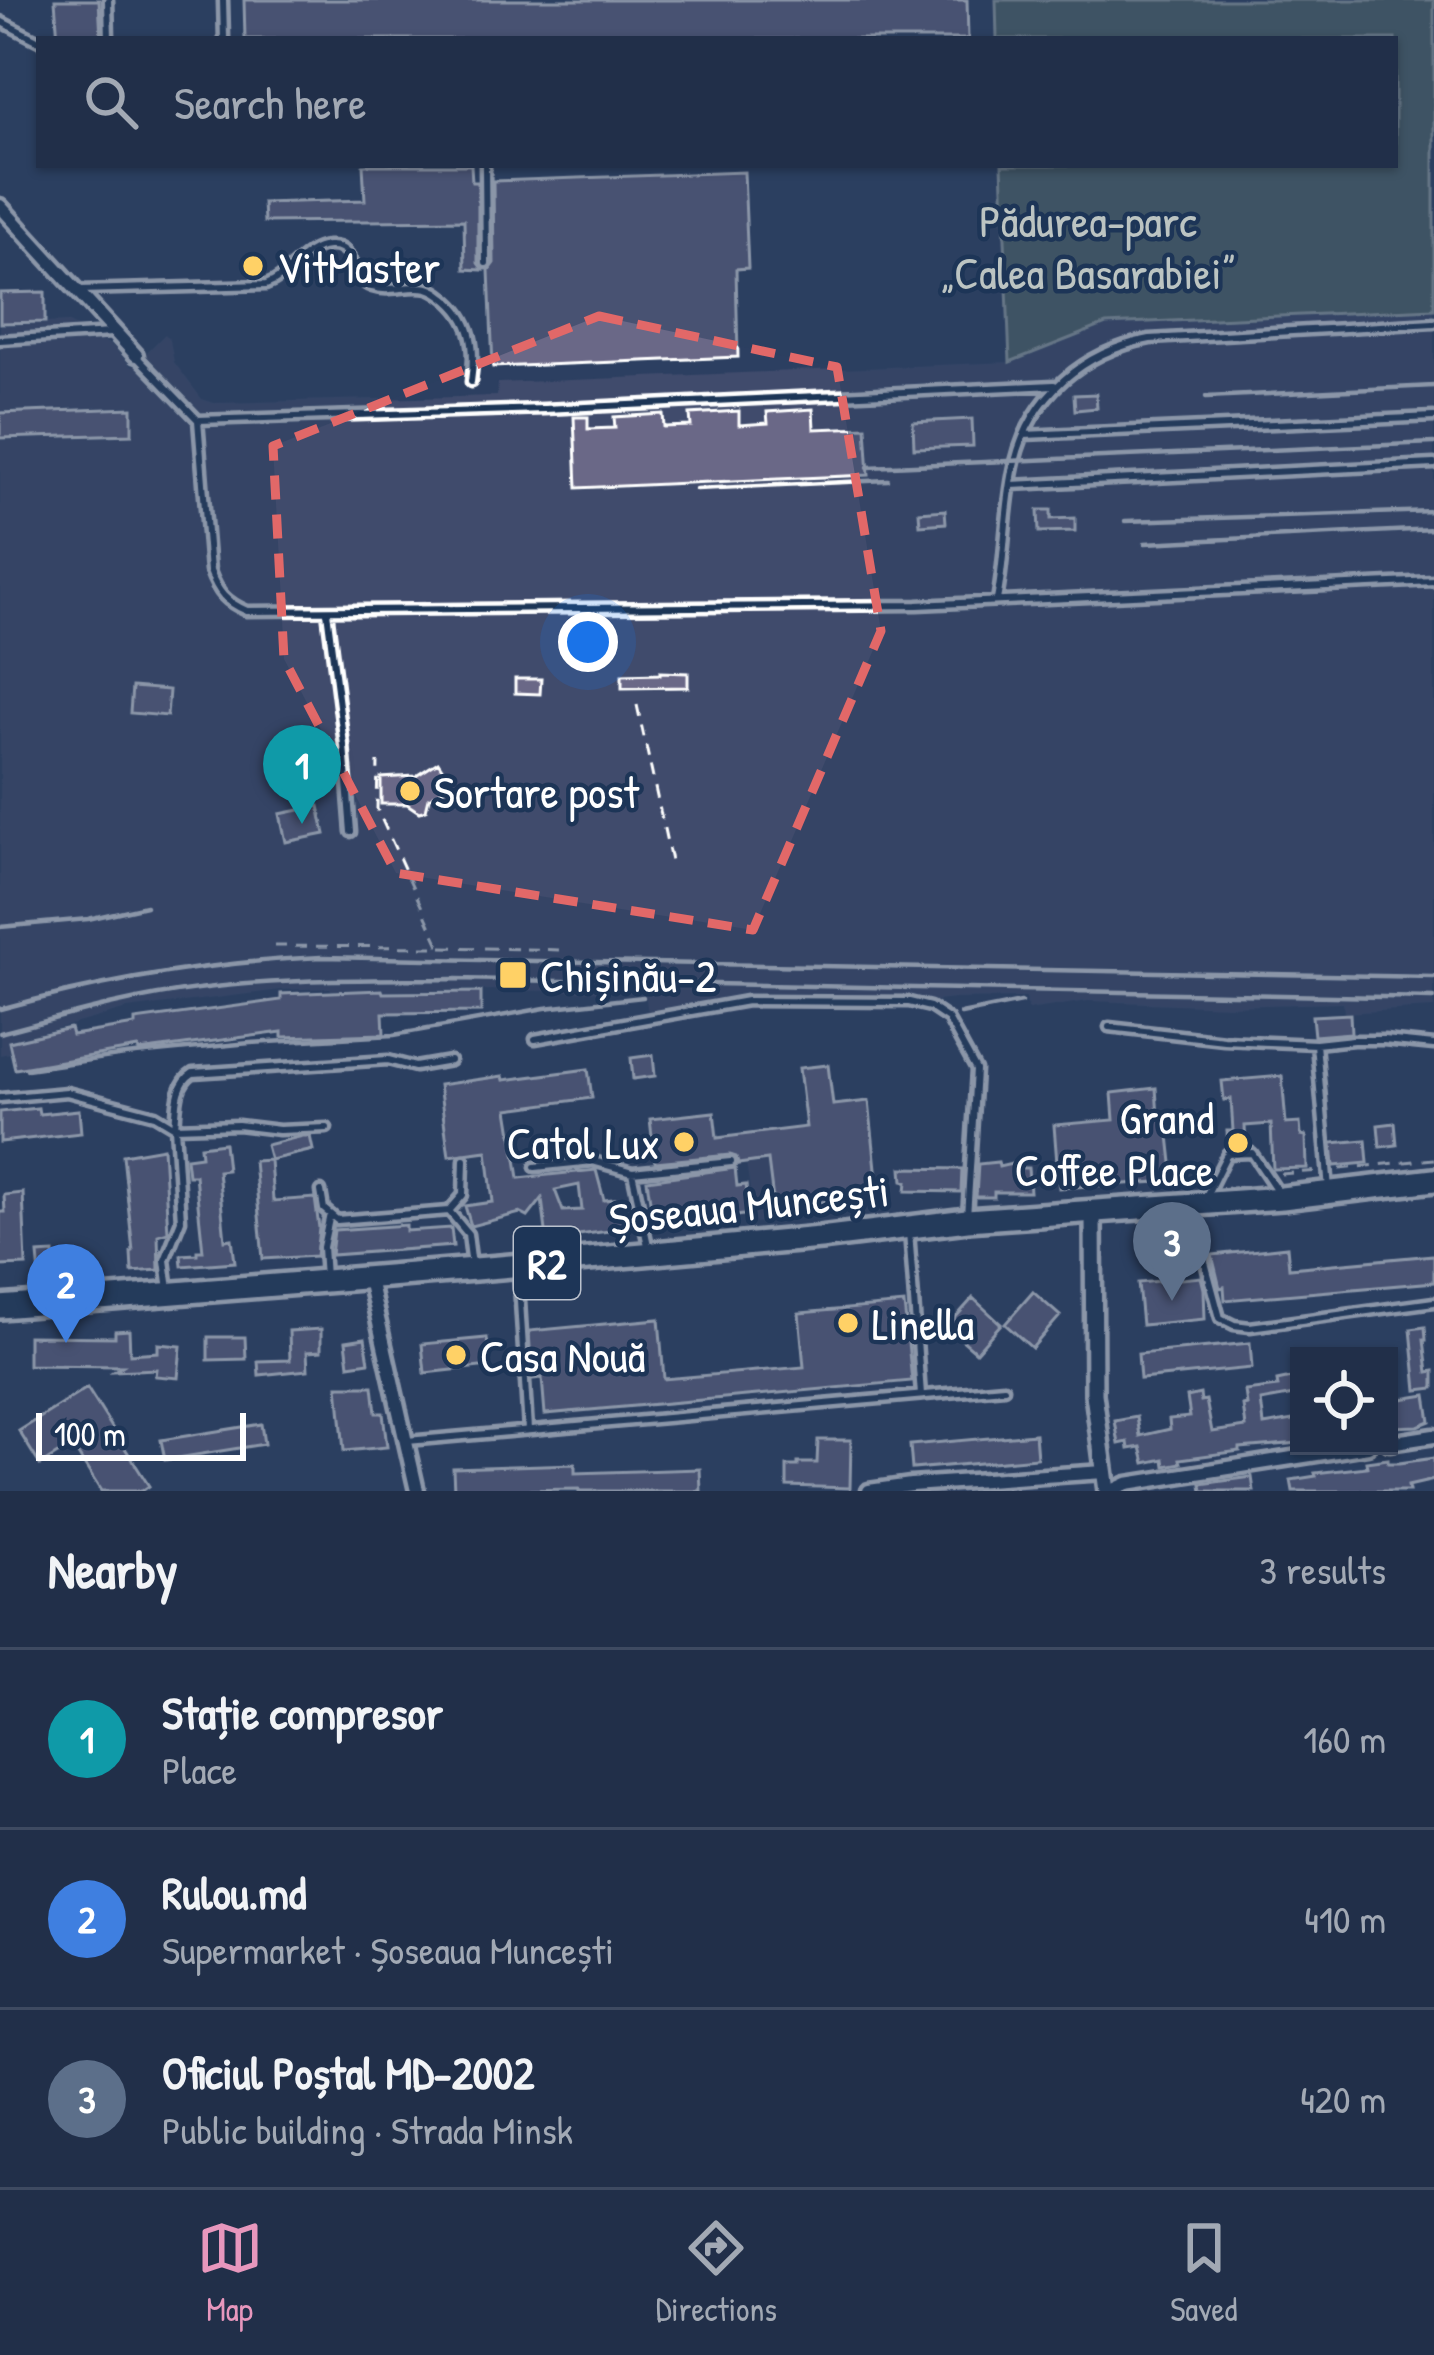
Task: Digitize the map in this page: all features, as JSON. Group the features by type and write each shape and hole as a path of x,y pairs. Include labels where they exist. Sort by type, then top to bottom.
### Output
{"main road":[{"name":"Șoseaua Muncești","path":"0,1307 518,1266 967,1220 1282,1198 1329,1181 1434,1180"}],"street":[{"path":"0,206 136,355"},
{"path":"1093,1211 1094,1394 1110,1491 1127,1484 1311,1455"},
{"path":"368,1279 416,1491"},
{"path":"1398,1442 1434,1436"},
{"path":"869,1491 1104,1472"}],"lane":[{"path":"108,0 109,36"},
{"path":"223,0 224,36"},
{"path":"0,21 36,39"},
{"path":"484,168 486,263"},
{"path":"76,290 266,286 277,282 308,253 320,247 342,247 366,285 432,289 454,304 469,325 470,382"},
{"path":"997,600 1015,462 1024,435 1054,386 1078,368 1112,349 1150,338 1434,323"},
{"path":"0,340 115,333"},
{"path":"136,355 198,420 210,571 228,603 247,611 917,605 1434,581"},
{"path":"198,420 1054,386"},
{"path":"1024,435 1434,417"},
{"path":"1012,485 1434,464"},
{"path":"327,611 351,832"},
{"path":"535,1039 747,1001 909,1002 930,1007 949,1019 976,1070 967,1220"},
{"path":"1109,1027 1224,1040 1316,1044 1384,1040 1434,1045"},
{"path":"1316,1044 1329,1181"},
{"path":"169,1294 165,1260 181,1220 175,1127 184,1078 193,1073 388,1060 415,1066 450,1061"},
{"path":"0,1098 67,1092 155,1114 175,1127 327,1128"},
{"path":"1282,1198 1252,1153 1227,1154 1196,1205 1220,1318 1250,1327 1434,1303"},
{"path":"321,1191 324,1209 337,1220 449,1210 463,1195 464,1160"},
{"path":"535,1167 593,1161 632,1172 731,1162"},
{"path":"632,1172 650,1254"},
{"path":"449,1210 468,1234 472,1270"},
{"path":"325,1282 323,1247 330,1214"},
{"path":"908,1228 921,1395"},
{"path":"518,1266 528,1430"},
{"path":"407,1442 1004,1388"}],"path":[{"path":"637,705 671,861"},
{"path":"378,762 377,809 440,947"},
{"path":"274,946 564,950"},
{"path":"1268,1176 1329,1181 1434,1159"}],"highlighted area":[{"path":"599,316 837,367 881,631 753,930 396,873 284,659 273,446"}],"shaded area":[{"path":"1434,309 1434,1008 1344,1013 1343,1003 1230,1006 1088,1001 1028,1010 1026,998 955,999 901,1005 789,1005 649,1022 645,992 333,994 330,988 127,1009 10,1042 10,1053 0,1055 0,325 67,322 113,346 132,367 165,334 174,362 202,399 214,403 497,396 498,383 1009,362 1105,324"},
{"path":"850,1148 858,1209 755,1223 746,1162"}],"green space":[{"name":"Pădurea-parc „Calea Basarabiei”","path":"996,0 1434,0 1434,309 1106,324 1010,362 1002,168 1398,168 1398,36 997,36"}],"building":[{"path":"55,0 99,0 101,36 58,36"},
{"path":"244,0 967,0 968,36 245,36"},
{"path":"363,168 471,168 472,182 478,182 478,263 483,270 465,269 464,220 264,222 263,203 365,200"},
{"path":"744,172 748,268 736,269 738,357 493,367 489,270 494,263 493,181"},
{"path":"45,292 45,322 0,323 0,293"},
{"path":"1096,394 1097,408 1075,410 1074,395"},
{"path":"132,408 132,434 0,438 0,413"},
{"path":"813,409 814,429 866,427 869,475 577,488 574,417 588,417 588,429 615,428 614,417 663,414 664,427 691,426 690,414 739,411 739,425 768,423 767,412"},
{"path":"972,419 973,446 914,448 913,422"},
{"path":"945,510 946,523 920,525 919,512"},
{"path":"1038,510 1051,510 1051,519 1075,518 1075,531 1039,532"},
{"path":"688,673 688,687 622,688 622,675"},
{"path":"515,679 541,679 540,694 515,693"},
{"path":"132,687 169,690 167,716 130,713"},
{"name":"Sortare post","path":"438,762 452,784 429,798 426,810 381,804 381,778 416,776"},
{"path":"319,806 325,834 286,842 280,814"},
{"path":"481,992 481,1012 383,1013 384,1034 282,1037 282,1032 138,1048 15,1069 9,1042 70,1028 72,1035 135,1025 135,1020 281,1000 281,994"},
{"path":"1350,1014 1351,1033 1314,1036 1312,1016"},
{"path":"653,1055 655,1076 633,1079 631,1058"},
{"path":"828,1065 833,1105 869,1101 878,1188 851,1191 852,1198 774,1208 768,1160 738,1164 730,1155 655,1162 650,1119 714,1112 717,1138 806,1127 799,1068"},
{"path":"588,1069 592,1098 508,1109 519,1178 596,1170 604,1200 622,1198 625,1229 547,1239 542,1199 528,1217 520,1213 471,1226 465,1206 493,1202 487,1151 449,1156 439,1085 503,1076 504,1080","holes":["579,1185 582,1210 563,1211 555,1190"]},
{"path":"1282,1076 1286,1124 1300,1123 1301,1135 1306,1136 1307,1168 1273,1169 1271,1124 1245,1126 1246,1146 1228,1146 1227,1131 1233,1131 1231,1099 1224,1100 1222,1081"},
{"path":"1156,1088 1158,1117 1167,1117 1174,1181 1059,1188 1054,1125 1114,1120 1112,1093"},
{"path":"38,1108 39,1114 79,1110 81,1133 0,1142 0,1112"},
{"path":"1395,1123 1397,1145 1380,1147 1378,1125"},
{"path":"310,1136 313,1150 270,1160 266,1145"},
{"path":"1366,1140 1368,1163 1334,1166 1332,1143"},
{"path":"224,1143 227,1170 218,1171 225,1240 232,1239 235,1262 182,1266 181,1255 203,1251 195,1175 188,1175 186,1158 201,1156 200,1146"},
{"path":"163,1148 168,1232 158,1235 159,1270 132,1272 123,1155"},
{"path":"270,1160 273,1201 315,1198 316,1256 263,1259 254,1161"},
{"path":"998,1162 999,1167 1020,1162 1021,1168 1028,1168 1030,1192 976,1197 978,1164"},
{"path":"735,1168 737,1186 746,1185 750,1214 654,1228 647,1180"},
{"path":"902,1168 962,1169 961,1192 906,1191"},
{"path":"23,1193 26,1265 0,1266 4,1195"},
{"path":"406,1225 406,1231 451,1228 453,1246 331,1255 334,1230"},
{"path":"1287,1247 1289,1268 1434,1255 1434,1282 1225,1300 1212,1255"},
{"path":"54,1253 55,1275 40,1276 38,1254"},
{"path":"1201,1277 1205,1319 1142,1325 1138,1283"},
{"path":"1033,1292 1060,1316 1032,1348 1005,1324"},
{"path":"973,1298 1001,1324 976,1352 947,1327"},
{"path":"904,1304 912,1381 545,1414 542,1378 532,1379 529,1331 659,1319 664,1379 804,1367 799,1313"},
{"path":"1425,1327 1428,1372 1434,1371 1434,1388 1417,1390 1411,1329"},
{"path":"321,1329 321,1351 307,1352 308,1370 259,1375 258,1361 290,1360 289,1331"},
{"path":"129,1330 130,1354 158,1352 158,1344 181,1346 178,1378 155,1376 156,1369 114,1371 122,1366 28,1365 28,1336 115,1337 115,1331"},
{"path":"208,1337 245,1337 246,1359 208,1360"},
{"path":"365,1338 369,1362 349,1365 346,1341"},
{"name":"Casa Nouă","path":"487,1338 490,1366 425,1373 422,1344"},
{"path":"1250,1343 1252,1368 1140,1379 1138,1354"},
{"path":"1290,1378 1290,1396 1261,1401 1264,1425 1290,1421 1290,1444 1240,1448 1165,1466 1164,1459 1145,1463 1141,1447 1129,1449 1128,1442 1119,1444 1115,1421 1137,1417 1140,1436 1170,1429 1169,1419 1190,1417 1187,1397 1200,1394 1201,1401 1206,1400 1212,1432 1246,1427 1245,1391 1278,1387 1277,1381"},
{"path":"338,1386 373,1386 376,1413 383,1413 387,1447 344,1451"},
{"path":"87,1388 149,1486 142,1491 101,1491 72,1445 40,1465 19,1431"},
{"path":"1426,1395 1430,1421 1398,1427 1398,1400"},
{"path":"261,1424 264,1444 165,1460 161,1440"},
{"path":"1035,1434 1037,1458 912,1469 910,1445"},
{"path":"818,1440 851,1440 850,1488 787,1486 787,1466 817,1463"},
{"path":"1434,1458 1434,1480 1408,1486 1409,1491 1293,1491 1291,1480 1315,1473 1367,1467 1366,1462 1388,1459 1388,1463 1399,1463"},
{"path":"575,1464 575,1473 700,1469 701,1491 454,1491 453,1468"},
{"path":"1252,1477 1254,1491 1202,1491 1201,1484"}],"railway":[{"path":"1206,397 1434,386"},
{"path":"868,467 1434,443"},
{"path":"696,489 888,480"},
{"path":"1125,521 1434,511"},
{"path":"1145,543 1434,529"},
{"path":"0,927 88,919 146,906"},
{"path":"0,1009 159,974 321,957 1434,977"},
{"path":"0,1033 173,992 326,980 1434,998"},
{"path":"27,1069 250,1043 394,1035 545,1008 643,997"},
{"path":"961,1014 1021,1002"}],"place":[{"name":"VitMaster","path":"253,266"},
{"name":"Sortare post","path":"410,791"},
{"name":"Stație compresor","path":"302,824"},
{"name":"Chișinău-2","path":"513,975"},
{"name":"Catol Lux","path":"684,1142"},
{"name":"Grand Coffee Place","path":"1238,1143"},
{"name":"Oficiul Poștal MD-2002","path":"1172,1301"},
{"name":"Linella","path":"848,1323"},
{"name":"Rulou.md","path":"66,1343"},
{"name":"Casa Nouă","path":"456,1355"}]}
